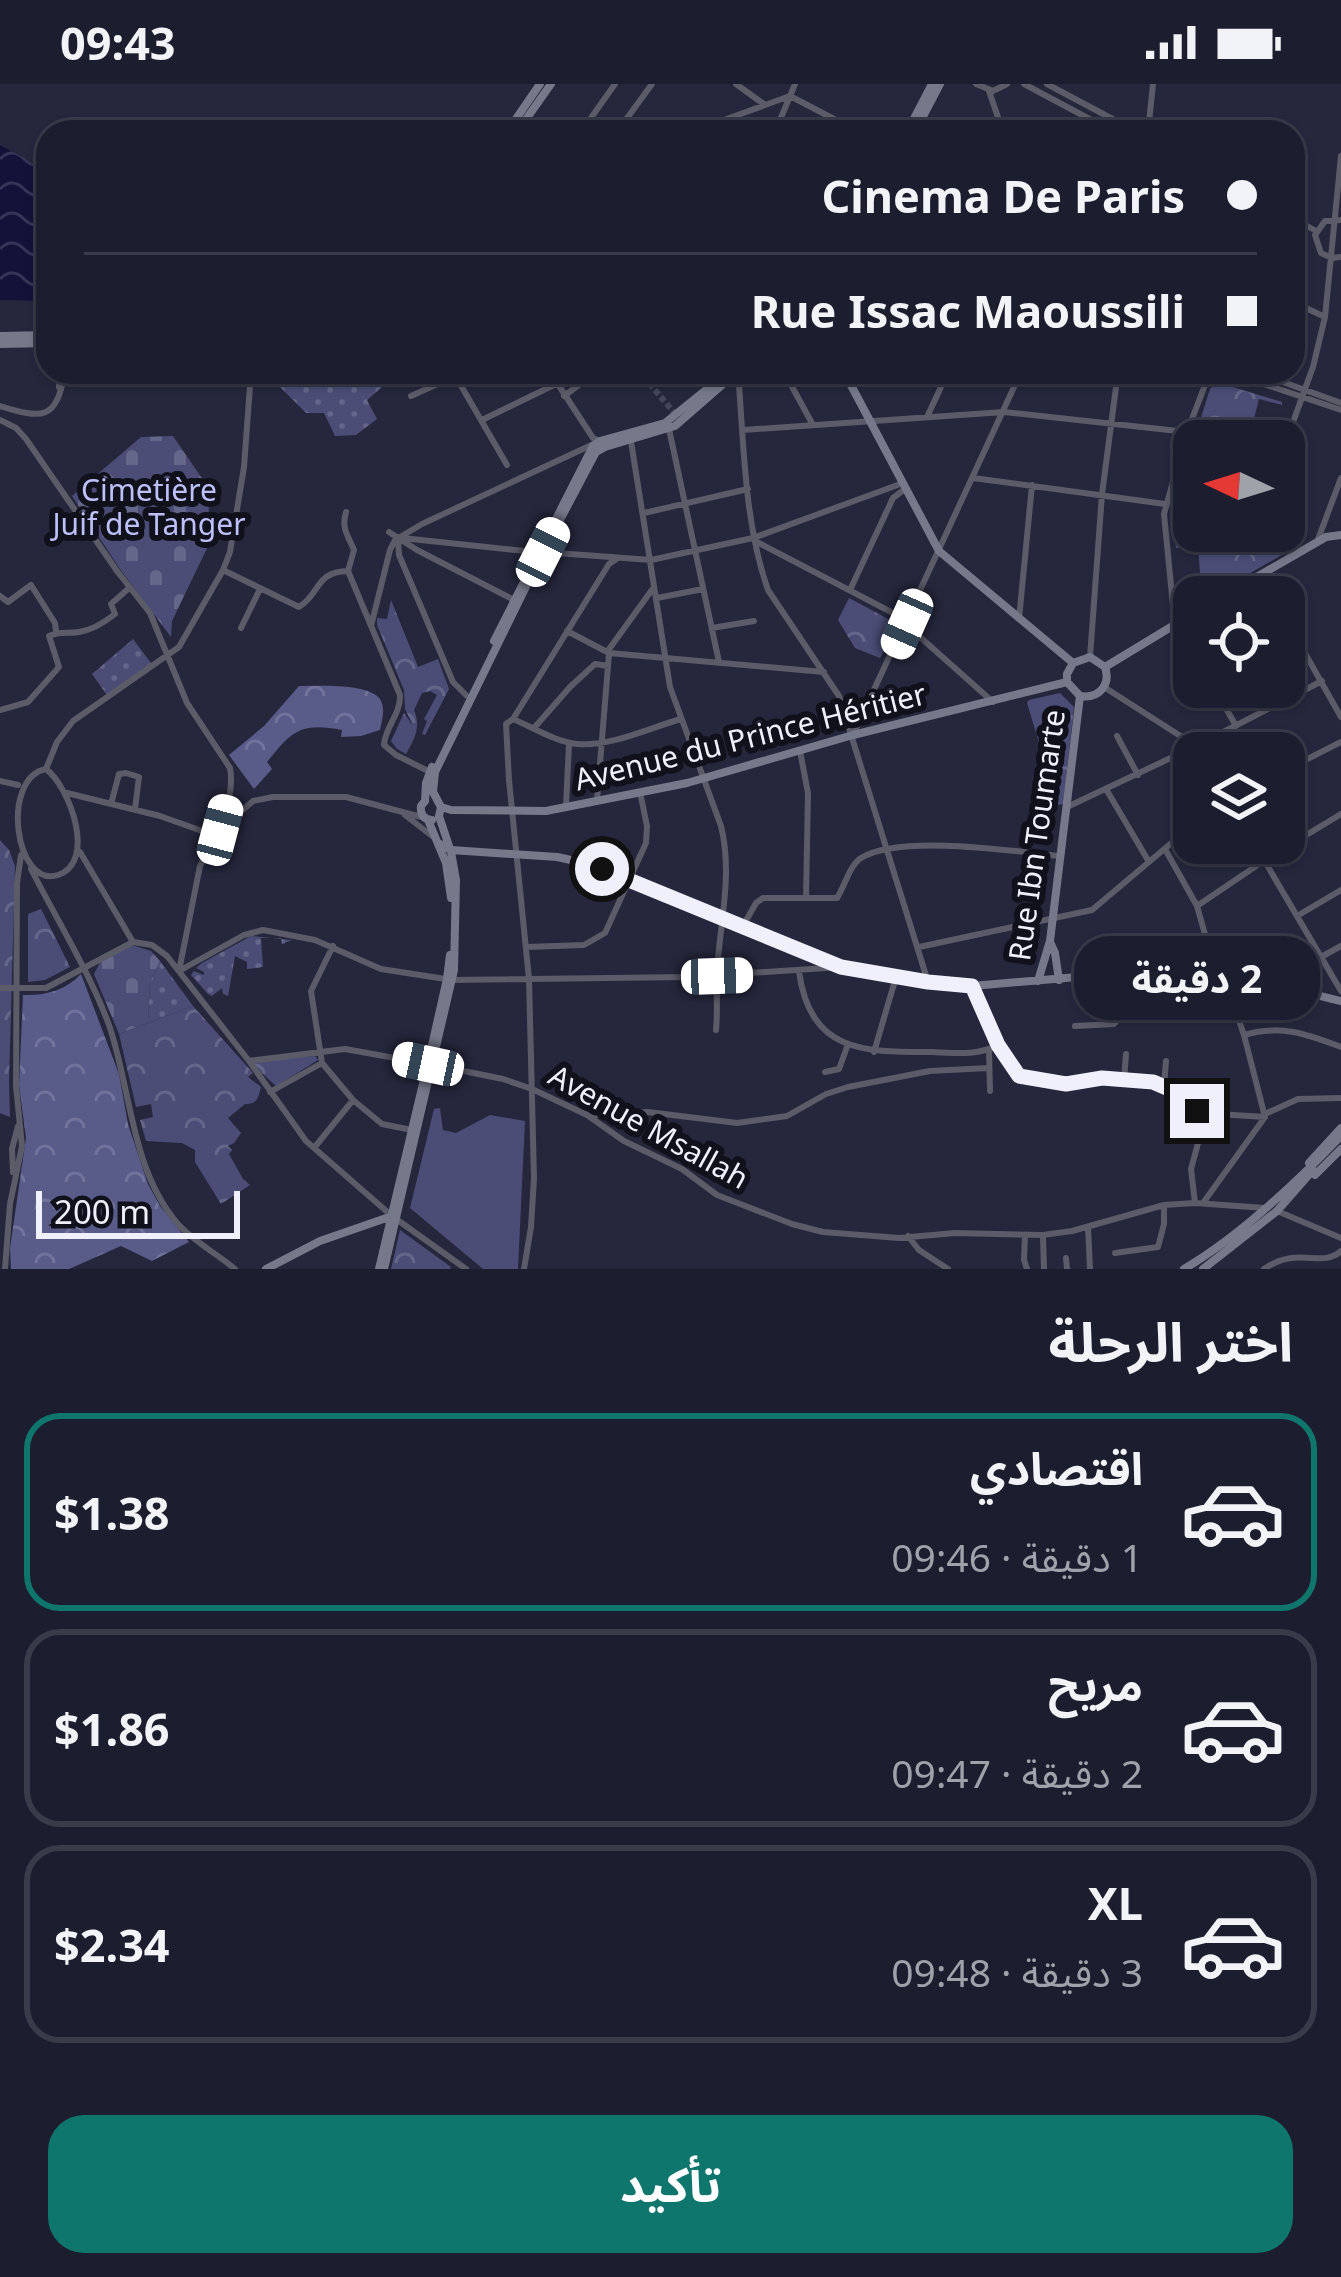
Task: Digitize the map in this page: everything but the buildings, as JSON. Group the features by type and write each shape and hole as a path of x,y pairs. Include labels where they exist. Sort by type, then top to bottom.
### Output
{"street":[{"path":"515,120 540,84"},
{"path":"526,120 551,84"},
{"path":"590,120 615,84"},
{"path":"625,120 652,84"},
{"path":"736,84 765,105"},
{"path":"781,120 795,84"},
{"path":"917,120 936,84"},
{"path":"976,84 989,91 999,120"},
{"path":"989,91 1007,84"},
{"path":"1024,84 1092,120"},
{"path":"1047,84 1114,120"},
{"path":"1150,120 1154,84"},
{"path":"724,120 790,96 837,120"},
{"path":"1294,420 1325,317 1336,258 1341,156"},
{"path":"1336,258 1317,248 1316,231 1324,221 1338,219"},
{"path":"1305,225 1316,231"},
{"path":"1305,308 1325,317"},
{"path":"0,340 36,339"},
{"path":"0,406 42,415 52,410 60,384"},
{"path":"46,769 57,742 74,722 179,647 223,569 234,535 244,467 249,384"},
{"path":"411,396 436,384"},
{"path":"460,384 508,465"},
{"path":"482,420 556,384 593,438 600,441"},
{"path":"564,396 580,384"},
{"path":"450,979 452,895 432,785 438,765 539,552 593,456 673,419 718,384"},
{"path":"371,626 389,550 398,538 600,441 669,429 721,384"},
{"path":"736,384 754,540 768,590 835,687 854,735 928,982"},
{"path":"791,384 813,425"},
{"path":"851,384 939,551 1072,663"},
{"path":"927,417 942,384"},
{"path":"854,735 1016,384"},
{"path":"1090,657 1116,384"},
{"path":"1192,420 1206,384"},
{"path":"1270,384 1341,406"},
{"path":"1282,384 1303,393"},
{"path":"743,430 1004,412 1173,431"},
{"path":"0,419 26,439 150,613 187,703 230,768 229,799 197,876 179,971"},
{"path":"669,429 719,662"},
{"path":"628,438 670,687 726,848 716,1030"},
{"path":"434,813 421,813 428,775 586,458 600,441"},
{"path":"973,478 1165,504"},
{"path":"1173,478 1164,519 1173,606"},
{"path":"1317,542 1341,478"},
{"path":"1019,619 1032,485"},
{"path":"398,538 651,560 754,540 904,486"},
{"path":"850,590 893,498 904,486"},
{"path":"644,513 748,489"},
{"path":"346,512 343,527 355,550 348,571 401,700 384,745 428,775"},
{"path":"389,532 514,600"},
{"path":"1260,575 1317,542 1338,535 1341,545"},
{"path":"398,538 399,555 453,682 467,695"},
{"path":"754,540 893,613 993,701"},
{"path":"515,720 608,564 619,558"},
{"path":"223,569 299,607 326,576 348,571"},
{"path":"4,599 32,585 56,632"},
{"path":"597,800 608,652 655,585"},
{"path":"0,710 28,702 58,667 49,636 76,633 107,621 116,614 111,604 128,589"},
{"path":"241,628 260,589"},
{"path":"657,598 703,589"},
{"path":"712,628 754,621"},
{"path":"1105,667 1173,625"},
{"path":"567,631 608,652 824,672"},
{"path":"1305,652 1341,717"},
{"path":"1090,657 1105,667 1105,687 1094,696 1080,696 1067,682 1067,674 1072,663 1090,657"},
{"path":"534,728 596,664 608,666"},
{"path":"1226,732 1322,681"},
{"name":"Avenue du Prince Héritier","path":"424,802 430,799 434,813 541,811 703,779 854,735 1067,682"},
{"path":"1105,687 1173,733"},
{"name":"Rue Ibn Toumarte","path":"1038,981 1050,941 1080,696"},
{"path":"1226,708 1236,726"},
{"path":"524,1269 533,1192 529,979 506,727 508,720 515,720 569,743 602,742 681,719"},
{"path":"1118,736 1138,775"},
{"path":"1305,760 1341,742"},
{"path":"566,806 569,743"},
{"path":"800,751 808,793 806,898"},
{"path":"1065,808 1173,760"},
{"path":"46,769 27,774 9,810 21,855 108,1022 156,1190 180,1226 235,1269"},
{"path":"46,769 67,793 79,849 133,942"},
{"path":"111,804 119,774 134,774 140,783 135,809"},
{"path":"0,782 18,785"},
{"path":"1106,789 1149,862"},
{"path":"526,947 584,945 604,933 646,843 640,792"},
{"path":"67,793 218,833"},
{"path":"218,833 249,804 264,798 346,797 397,810 434,813"},
{"path":"397,810 424,802"},
{"path":"397,810 451,850 573,860 841,967 972,986 1172,969 1218,971 1341,1001"},
{"path":"382,1269 450,979 456,880 451,850 434,813"},
{"path":"1305,836 1341,814"},
{"path":"919,947 1094,910 1173,842"},
{"path":"743,926 761,899 837,898 857,861 887,848 961,845 1059,856"},
{"path":"31,869 47,877 59,875 71,867 79,849"},
{"path":"1165,849 1197,906 1244,1035 1265,1116"},
{"path":"14,1175 22,1146 16,1086 21,855"},
{"path":"1197,906 1259,864"},
{"path":"1267,864 1341,991"},
{"path":"1297,916 1341,890"},
{"path":"179,971 257,931 312,939 381,968 450,979 717,976 841,967"},
{"path":"1050,941 1059,980"},
{"path":"0,988 46,988 133,942 158,948 314,1149 394,1218 461,1267"},
{"path":"333,946 311,991 322,1063 353,1100 382,1124 412,1130"},
{"path":"1321,957 1341,946"},
{"path":"799,972 813,1017 847,1046 874,1052 960,1053 998,1045"},
{"path":"1126,974 1130,1008"},
{"path":"874,1052 896,977"},
{"path":"972,986 998,1045 1019,1076 1066,1084 1094,1078 1164,1085 1206,1114 1265,1116"},
{"path":"1075,1026 1114,1024 1130,1008 1141,1007"},
{"path":"1244,1035 1290,1030 1341,1046"},
{"path":"825,1072 838,1070 847,1046"},
{"name":"Avenue Msallah","path":"249,1060 352,1050 503,1079 587,1115 616,1137 682,1169 717,1195 823,1232 898,1238 955,1233 1043,1235 1163,1204 1265,1208"},
{"path":"989,1050 990,1091"},
{"path":"1124,1079 1126,1054"},
{"path":"1164,1085 1166,1061"},
{"path":"270,1092 322,1063"},
{"path":"394,1218 431,1065"},
{"path":"587,1115 649,1112 733,1123 790,1115 839,1089 930,1071 988,1068"},
{"path":"1199,1203 1265,1116 1298,1099 1341,1098"},
{"path":"314,1149 353,1100"},
{"path":"1199,1203 1191,1169 1206,1114"},
{"path":"5,1269 14,1175 12,1145 19,1122"},
{"path":"1184,1269 1217,1249 1341,1139"},
{"path":"4,1140 12,1145"},
{"path":"1203,1269 1277,1211 1300,1180"},
{"path":"1115,1253 1159,1247 1163,1204"},
{"path":"1277,1211 1341,1238"},
{"path":"266,1269 320,1241 394,1218"},
{"path":"1088,1226 1090,1269"},
{"path":"1025,1235 1027,1269"},
{"path":"1043,1235 1044,1269"},
{"path":"908,1236 919,1250 948,1269"},
{"path":"1264,1269 1285,1259 1327,1265 1341,1251"},
{"path":"1066,1258 1067,1269"}],"green space":[{"path":"386,384 367,400 377,419 356,435 335,436 324,413 306,413 280,387"},
{"path":"1223,384 1282,405 1259,399 1254,420 1200,420 1210,389"},
{"name":"Cimetière Juif de Tanger","path":"173,436 210,490 207,538 211,540 172,621 171,637 72,496 141,437"},
{"path":"1198,552 1287,552 1245,576 1200,576"},
{"path":"849,598 892,621 895,635 880,658 855,648 838,620"},
{"path":"391,600 418,667 438,659 449,689 425,735 424,719 437,695 422,693 414,710 416,732 406,754 391,741 404,713 413,726 405,709 404,690 377,625 377,618 387,619"},
{"path":"133,639 151,663 107,695 92,674"},
{"path":"299,686 342,686 374,694 383,707 380,730 341,737 342,730 328,728 298,731 267,762 272,769 254,789 229,755 264,726"},
{"path":"1060,693 1074,707 1063,804 1058,805 1027,703"},
{"path":"0,840 15,866 10,1117 0,1113"},
{"path":"41,909 70,967 45,980 28,982 28,914"},
{"path":"251,936 272,938 261,938 263,967 247,969 247,962 235,956 228,996 222,988 208,994 191,975 194,971 204,975 196,968"},
{"path":"132,945 151,951 160,961 150,982 148,1023 119,1034 94,974 101,961"},
{"path":"160,961 193,1006 148,1023 150,982"},
{"path":"81,974 119,1074 128,1124 148,1184 189,1242 152,1261 121,1246 69,1269 11,1269 26,1138 19,1085 23,995 55,991"},
{"path":"193,1006 261,1087 255,1102 228,1118 241,1133 228,1146 229,1154 250,1185 221,1204 195,1162 195,1150 182,1143 146,1141 140,1120 153,1117 151,1104 136,1107 119,1034"},
{"path":"315,1056 318,1060 276,1086 249,1061"},
{"path":"440,1108 443,1130 456,1133 490,1115 525,1121 518,1269 483,1269 410,1208 434,1109"},
{"path":"400,1230 451,1267 450,1269 391,1269"}],"water":[{"path":"0,145 36,164 36,301 0,300"}],"tunnel":[{"path":"650,384 677,416"}],"route":[{"path":"602,869 841,967 972,986 998,1045 1019,1076 1066,1084 1094,1078 1153,1082 1174,1091 1197,1111"}]}
